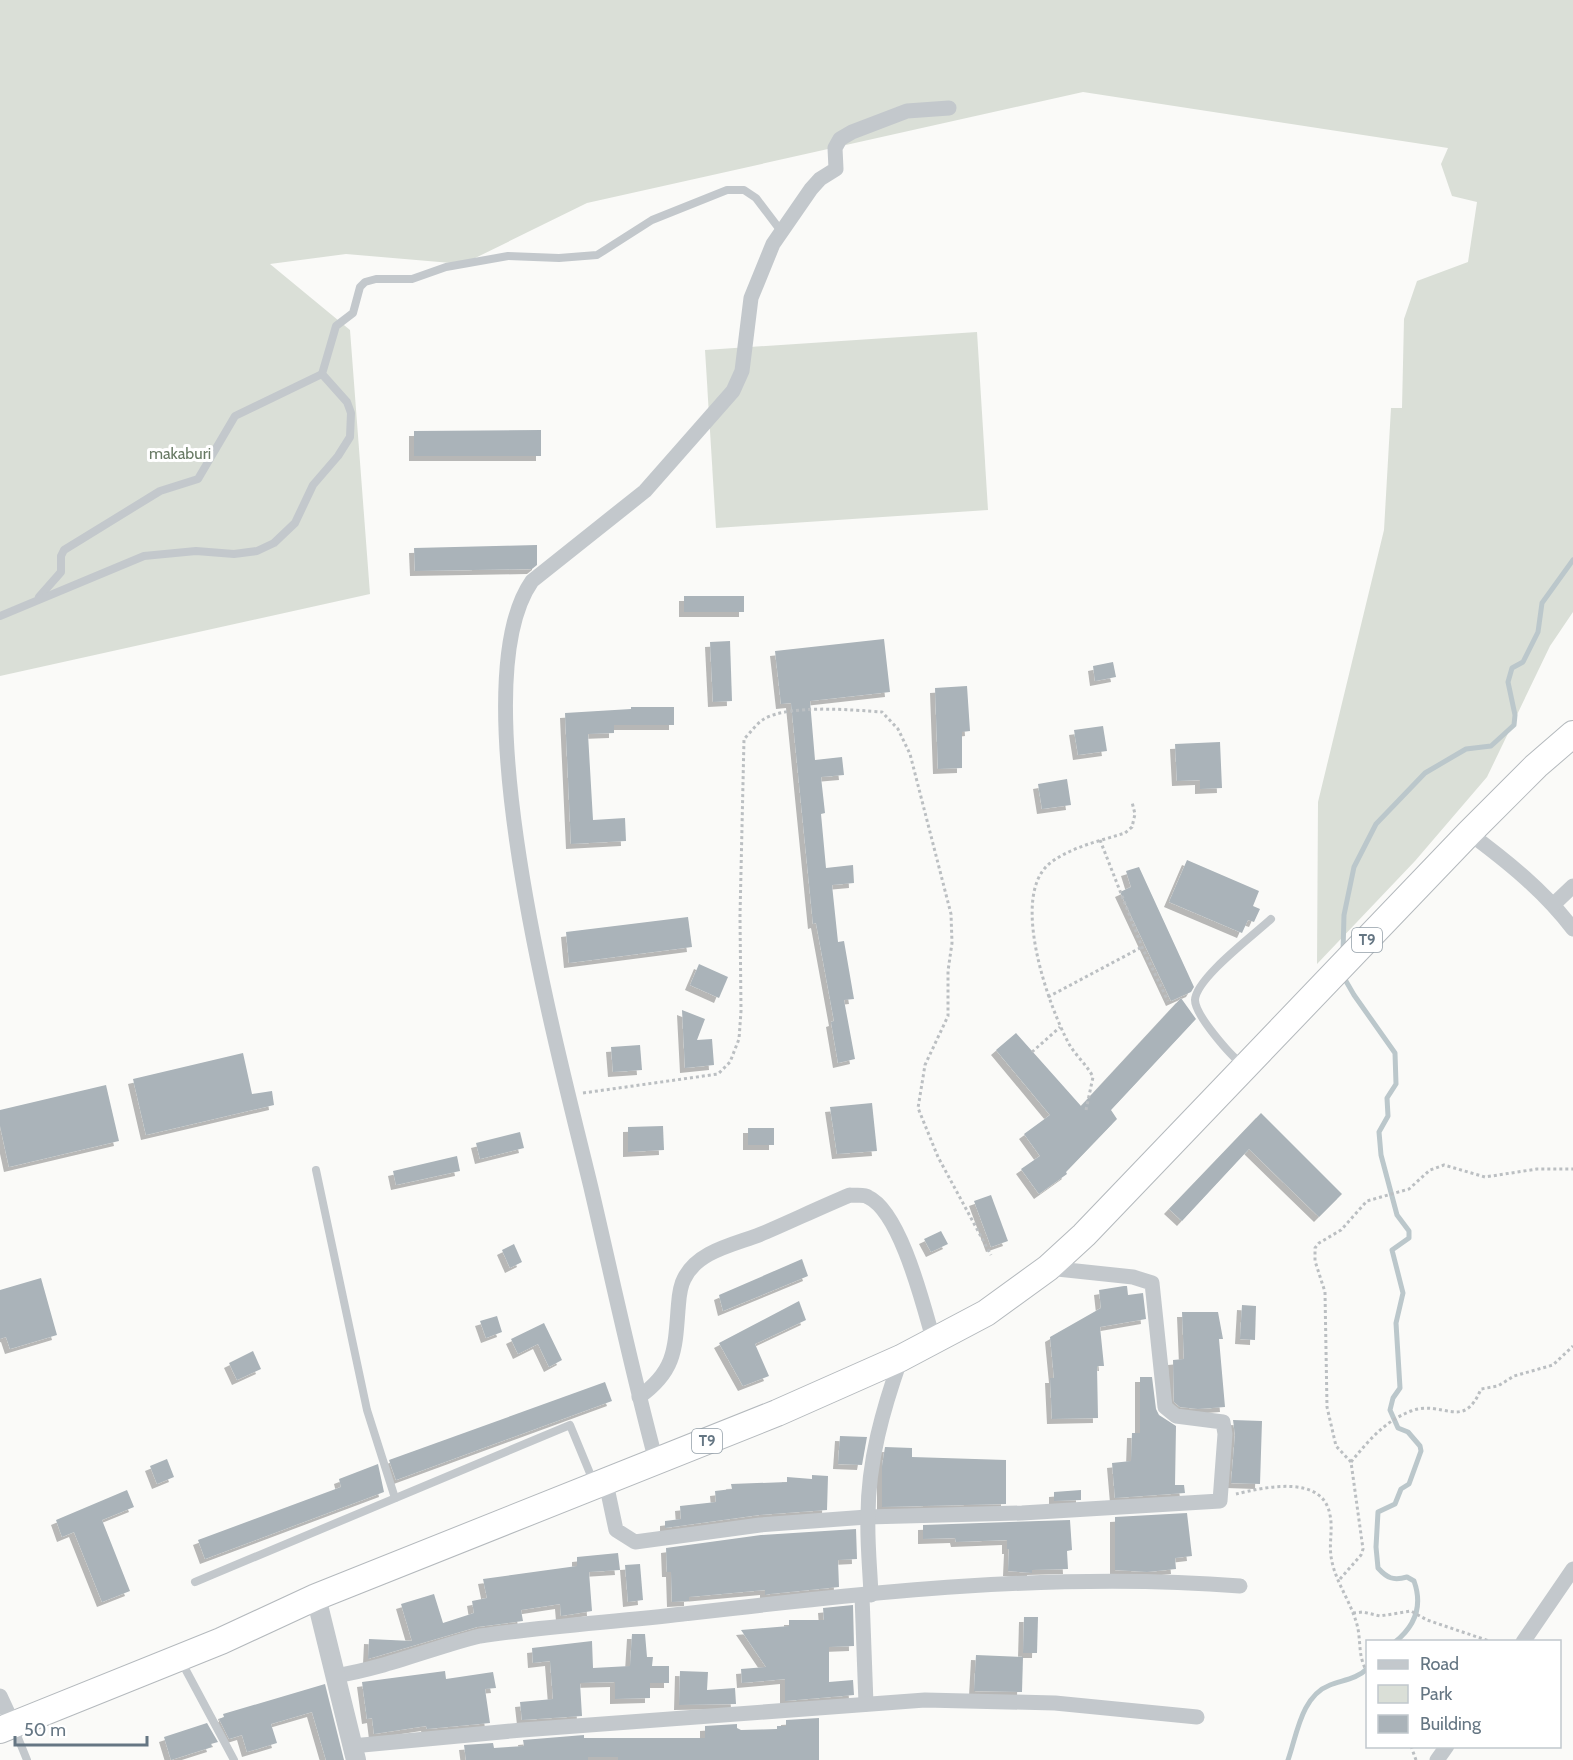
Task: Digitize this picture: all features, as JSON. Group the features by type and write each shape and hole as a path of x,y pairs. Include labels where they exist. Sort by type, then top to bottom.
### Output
{"highway":[{"name":"T9","path":"7,1727 179,1657 316,1597 777,1413 901,1358 986,1313 1048,1268 1084,1235 1469,833 1536,766 1573,734"}],"street":[{"path":"656,1461 538,972 509,773 506,680 516,613 522,595 532,581 645,491 733,391 742,371 751,298 773,244 811,189 820,179 836,169 834,152 840,139 852,132 907,111 949,108"},
{"path":"1469,833 1500,856 1554,904 1573,929"},
{"path":"1554,904 1573,886"},
{"path":"639,1397 667,1372 672,1358 680,1292 684,1278 695,1264 720,1249 850,1196 868,1196 885,1211 900,1238 934,1342"},
{"path":"601,1485 616,1530 634,1542 739,1528 867,1517 1022,1513 1211,1504 1220,1501 1225,1434 1223,1422 1176,1416 1165,1407 1152,1283 1133,1277 1048,1268"},
{"path":"866,1704 867,1517 870,1482 879,1426 901,1358"},
{"path":"1524,1640 1573,1569"},
{"path":"335,1676 398,1663 453,1643 510,1632 867,1595 1051,1583 1195,1582 1240,1586"},
{"path":"316,1597 354,1753 522,1730 925,1700 1055,1703 1197,1717"},
{"path":"0,1696 7,1727"}],"lane":[{"path":"36,600 60,572 61,556 64,550 159,490 198,480 235,416 322,374 336,326 353,313 360,287 365,282 376,279 412,279 446,267 508,256 559,258 597,255 652,220 727,190 744,190 756,198 781,231"},
{"path":"0,616 144,556 196,551 234,555 257,551 274,543 295,523 313,485 338,456 350,437 351,413 347,402 322,374"},
{"path":"1246,1066 1221,1042 1196,1005 1195,998 1200,986 1213,972 1271,919"},
{"path":"316,1170 367,1410 395,1498"},
{"path":"195,1582 570,1425 601,1485"},
{"path":"179,1657 234,1760"},
{"path":"7,1727 27,1760"}],"path":[{"path":"569,1096 718,1074 730,1062 739,1040 741,1011 740,916 744,739 764,718 792,712 837,708 882,712 898,729 910,754 951,914 948,1016 925,1065 918,1108 938,1157 991,1255"},
{"path":"1086,1110 1093,1077 1070,1046 1048,997 1031,915 1035,880 1049,864 1066,853 1125,833 1132,827 1135,814 1132,802"},
{"path":"1100,840 1142,947 1168,1001"},
{"path":"1048,997 1142,947"},
{"path":"1032,1052 1060,1026"},
{"path":"1340,1579 1361,1555 1363,1549 1351,1462 1336,1446 1327,1407 1325,1292 1314,1255 1319,1243 1341,1230 1367,1201 1409,1189 1430,1170 1444,1165 1485,1177 1537,1169 1573,1169"},
{"path":"1351,1462 1377,1432 1395,1418 1427,1407 1456,1413 1465,1412 1474,1405 1481,1389 1498,1386 1514,1376 1553,1365 1573,1346"},
{"path":"1222,1497 1276,1487 1317,1491 1325,1498 1330,1513 1331,1556 1359,1632 1360,1656 1366,1668"},
{"path":"1353,1613 1364,1612 1380,1616 1411,1611 1427,1620 1489,1640"}],"green space":[{"name":"makaburi","path":"0,0 1573,0 1573,612 1550,646 1487,777 1415,861 1317,964 1318,802 1384,530 1391,408 1402,408 1404,319 1417,281 1468,262 1477,202 1452,196 1441,164 1448,148 1083,92 587,203 463,264 346,254 270,264 350,330 370,594 0,676"},
{"path":"977,332 988,510 716,528 705,350"}],"building":[{"path":"541,430 541,456 414,456 414,431"},
{"path":"537,545 537,565 532,569 415,571 414,548"},
{"path":"684,596 744,596 744,612 684,612"},
{"path":"884,639 890,692 810,701 815,760 842,757 844,775 821,777 825,813 821,814 826,868 853,865 854,883 832,885 838,942 844,941 854,999 844,1000 855,1059 838,1063 831,1022 834,1021 816,923 813,924 791,703 781,704 775,651"},
{"path":"730,641 732,701 713,702 710,642"},
{"path":"1113,662 1116,677 1095,681 1093,666"},
{"path":"967,686 970,731 962,732 962,768 938,769 935,688"},
{"path":"631,707 674,707 674,725 614,725 614,733 588,734 593,820 625,818 626,841 571,844 565,713 631,709"},
{"path":"1103,726 1107,751 1078,755 1074,730"},
{"path":"1220,742 1222,788 1200,789 1200,780 1177,781 1175,744"},
{"path":"1067,779 1071,805 1042,809 1038,784"},
{"path":"1187,860 1259,891 1253,906 1260,909 1254,922 1248,920 1242,933 1169,902"},
{"path":"1139,867 1194,987 1191,992 1171,1001 1120,892 1131,887 1126,871"},
{"path":"688,917 692,947 569,963 566,932"},
{"path":"699,964 728,977 719,998 690,985"},
{"path":"1181,998 1196,1019 1111,1110 1117,1119 1066,1172 1067,1174 1039,1194 1021,1169 1040,1156 1024,1134 1050,1115 996,1050 1016,1033 1081,1106"},
{"path":"682,1010 705,1019 697,1040 712,1039 714,1065 685,1068"},
{"path":"640,1045 642,1070 613,1072 611,1047"},
{"path":"243,1053 252,1094 272,1091 274,1105 146,1135 133,1079"},
{"path":"106,1085 119,1141 9,1167 0,1126 0,1110"},
{"path":"872,1103 877,1151 837,1154 830,1107"},
{"path":"1261,1113 1342,1194 1319,1217 1249,1149 1182,1221 1169,1209"},
{"path":"663,1126 664,1150 628,1152 628,1127"},
{"path":"748,1128 774,1128 774,1145 748,1145"},
{"path":"520,1132 524,1148 480,1159 476,1143"},
{"path":"457,1156 460,1171 396,1185 393,1171"},
{"path":"991,1195 1008,1241 991,1247 974,1201"},
{"path":"941,1231 948,1244 931,1252 924,1239"},
{"path":"514,1244 522,1262 510,1268 502,1250"},
{"path":"802,1259 808,1276 723,1311 719,1295"},
{"path":"41,1278 57,1335 10,1349 6,1337 0,1339 0,1290"},
{"path":"1127,1286 1128,1295 1143,1293 1146,1319 1100,1327 1104,1366 1097,1366 1098,1418 1052,1419 1050,1378 1054,1378 1050,1337 1101,1308 1099,1290"},
{"path":"799,1301 806,1320 755,1344 769,1376 743,1386 719,1343"},
{"path":"1242,1305 1256,1306 1255,1340 1240,1339"},
{"path":"1182,1312 1218,1312 1223,1339 1219,1339 1225,1407 1198,1409 1180,1407 1174,1402 1173,1360 1184,1359"},
{"path":"497,1316 502,1332 486,1338 480,1321"},
{"path":"544,1323 562,1360 549,1367 538,1344 518,1354 511,1339"},
{"path":"253,1351 261,1369 237,1380 229,1363"},
{"path":"1140,1377 1152,1377 1156,1409 1159,1415 1176,1426 1175,1485 1184,1485 1185,1493 1115,1498 1112,1463 1131,1461 1132,1433 1140,1433"},
{"path":"605,1382 612,1401 396,1480 389,1460"},
{"path":"1233,1420 1262,1421 1260,1484 1231,1483 1235,1435"},
{"path":"840,1436 867,1437 862,1465 838,1464"},
{"path":"885,1447 912,1448 912,1457 1006,1460 1006,1504 882,1507 882,1466"},
{"path":"167,1459 174,1477 157,1484 150,1466"},
{"path":"378,1464 384,1492 205,1559 198,1540 341,1487 339,1479"},
{"path":"812,1475 828,1476 827,1510 759,1515 665,1528 665,1521 681,1519 680,1506 716,1502 715,1491 732,1489 731,1484 787,1482 787,1477 812,1479"},
{"path":"127,1490 134,1507 102,1520 130,1591 102,1602 74,1532 62,1537 56,1520"},
{"path":"1081,1490 1081,1500 1054,1501 1054,1492"},
{"path":"1187,1513 1192,1556 1175,1558 1176,1569 1147,1572 1115,1570 1115,1517"},
{"path":"1070,1520 1072,1550 1067,1551 1068,1569 1032,1570 1032,1573 1008,1571 1007,1540 956,1542 955,1538 923,1539 923,1525"},
{"path":"856,1529 857,1559 838,1560 839,1587 765,1595 765,1590 689,1597 689,1601 672,1602 671,1572 667,1572 666,1548 761,1535"},
{"path":"618,1553 620,1570 589,1572 592,1611 561,1616 560,1604 521,1610 523,1621 477,1627 368,1659 369,1639 412,1641 401,1604 434,1594 443,1623 474,1613 472,1601 487,1598 483,1579 577,1566 577,1557"},
{"path":"640,1564 643,1600 628,1602 625,1565"},
{"path":"853,1605 854,1646 829,1647 829,1682 853,1680 854,1695 785,1701 785,1679 742,1683 741,1669 766,1667 741,1630 789,1626 789,1620 824,1620 823,1608"},
{"path":"1024,1617 1038,1617 1037,1653 1023,1653"},
{"path":"632,1634 645,1634 647,1657 653,1657 652,1666 669,1666 669,1683 650,1683 650,1698 615,1699 615,1682 580,1683 582,1716 522,1720 520,1702 553,1699 550,1661 533,1663 532,1648 592,1641 593,1668 630,1666"},
{"path":"976,1655 1023,1657 1022,1692 974,1691"},
{"path":"445,1671 446,1679 493,1672 496,1688 485,1689 490,1723 427,1729 426,1726 374,1734 372,1718 367,1719 362,1682"},
{"path":"680,1671 708,1672 707,1690 735,1688 736,1704 679,1705"},
{"path":"325,1684 344,1760 326,1760 312,1712 271,1724 277,1743 247,1752 242,1735 229,1739 219,1719 224,1717 223,1714"},
{"path":"819,1718 819,1760 618,1760 618,1757 588,1757 588,1760 466,1760 464,1745 493,1743 494,1748 524,1746 523,1740 584,1735 584,1738 705,1738 705,1726 737,1724 737,1728 741,1730 777,1729 777,1726 786,1726 786,1720"},
{"path":"207,1723 218,1742 211,1744 212,1747 171,1760 164,1737"}],"waterway":[{"path":"1343,952 1344,915 1354,867 1376,824 1425,773 1466,749 1491,746 1514,725 1515,715 1508,682 1512,668 1523,662 1538,632 1542,603 1573,560"},
{"path":"1343,976 1395,1053 1396,1084 1387,1098 1388,1116 1379,1132 1381,1155 1397,1215 1409,1231 1409,1238 1392,1250 1403,1293 1396,1323 1400,1388 1393,1398 1390,1410 1398,1428 1408,1432 1420,1446 1421,1451 1409,1484 1401,1489 1395,1504 1378,1512 1376,1547 1378,1568 1391,1578 1407,1577 1414,1581 1417,1590 1415,1615 1408,1629 1397,1640"},
{"path":"1288,1760 1302,1717 1312,1698 1320,1690 1355,1677 1366,1670"}]}
